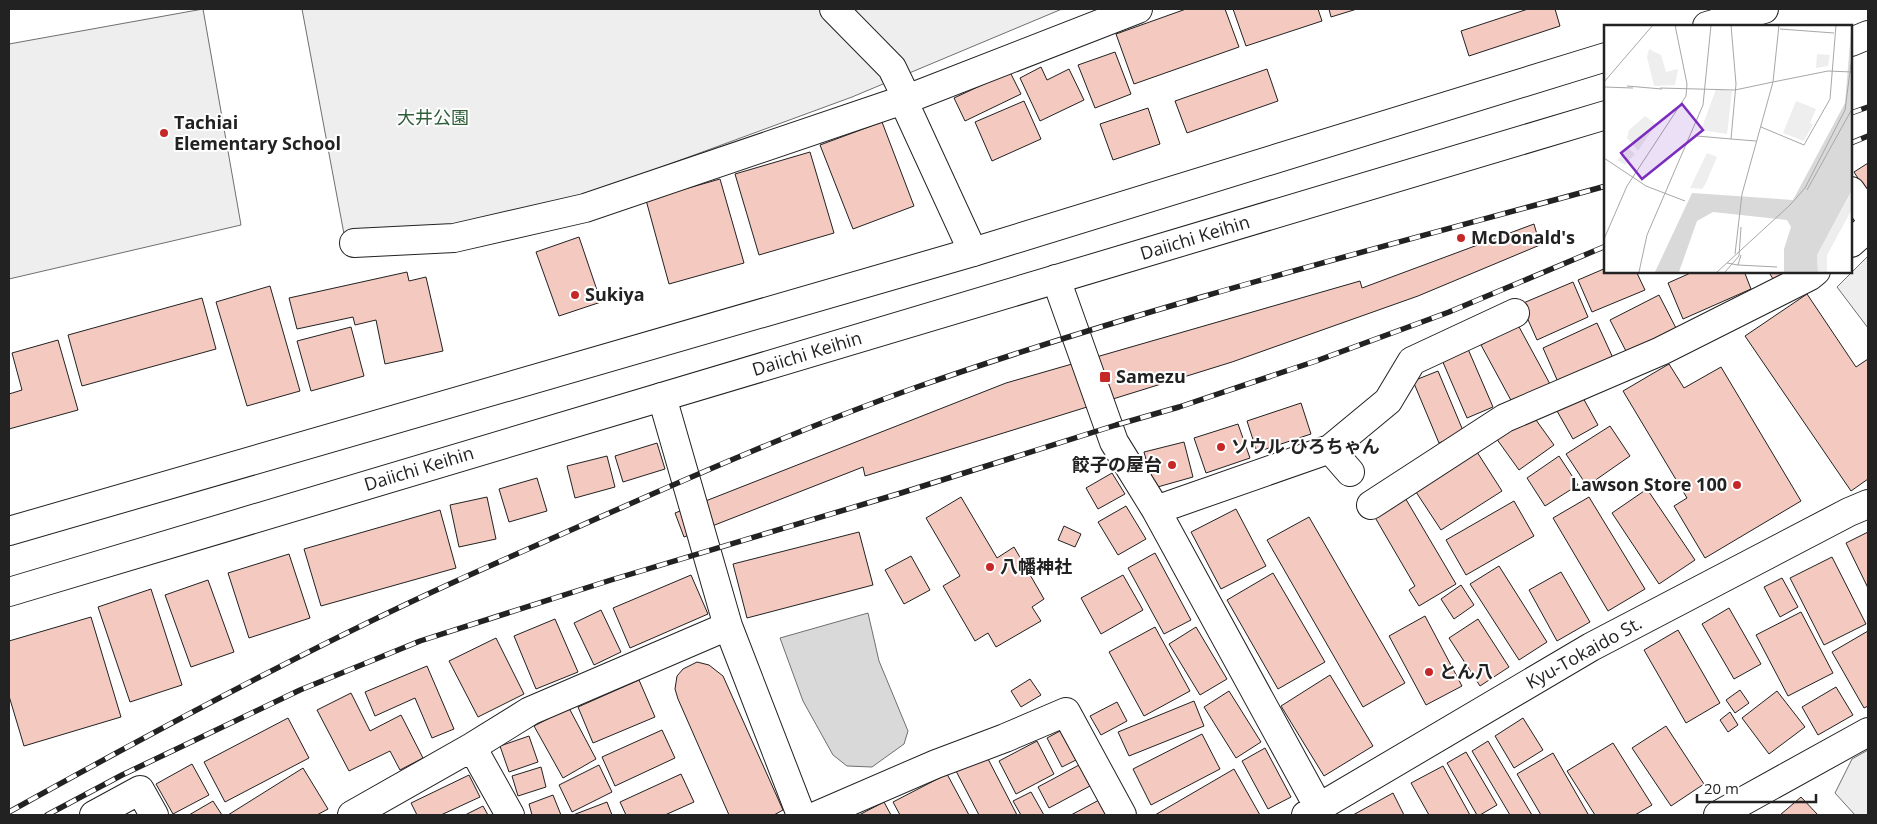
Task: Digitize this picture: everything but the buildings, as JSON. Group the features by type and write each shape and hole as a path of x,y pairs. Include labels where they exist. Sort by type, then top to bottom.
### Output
{"main road":[{"path":"834,9 892,68 973,252"},
{"path":"354,243 454,238 585,208 905,100 1138,9"},
{"path":"1710,25 1764,9"},
{"path":"1852,42 1868,35"},
{"path":"9,531 973,252 1604,58"},
{"name":"Daiichi Keihin","path":"9,592 1604,116"},
{"path":"1852,192 1868,215"},
{"path":"1852,241 1868,228"},
{"path":"1371,505 1505,418 1661,351 1815,272"},
{"path":"1056,279 1114,442 1156,510 1322,810"},
{"path":"1156,510 1330,449 1388,401 1412,361 1515,313"},
{"path":"662,397 728,626 801,815"},
{"path":"1330,449 1350,472"},
{"name":"Kyu-Tokaido St.","path":"1322,810 1591,647 1868,504"},
{"path":"352,815 474,750 530,711 728,626"},
{"path":"818,815 936,764 1066,712 1122,815"},
{"path":"1718,815 1868,732"},
{"path":"474,750 510,815"},
{"path":"94,815 140,790 154,815"}],"green space":[{"path":"203,9 241,225 9,279 9,44"},
{"name":"大井公園","path":"302,9 1062,9 852,97 580,197 451,226 344,234"},
{"path":"1868,256 1868,328 1837,287"},
{"path":"1868,750 1868,815 1855,815 1835,793 1852,759"}],"shaded area":[{"path":"868,613 879,661 908,731 904,744 872,767 847,766 833,755 803,701 780,638"}],"railway":[{"path":"1852,113 1868,107"},
{"path":"1852,143 1868,136"},
{"path":"9,812 210,703 312,650 415,600 670,486 834,418 1002,358 1173,305 1604,187"},
{"path":"47,815 122,775 300,690 420,641 611,580 1179,407 1316,361 1449,312 1604,247"}],"place":[{"name":"Tachiai Elementary School","path":"164,133"},
{"name":"McDonald's","path":"1461,238"},
{"name":"Sukiya","path":"575,295"},
{"name":"Samezu","path":"1105,377"},
{"name":"ソウル ひろちゃん","path":"1221,447"},
{"name":"餃子の屋台","path":"1172,465"},
{"name":"Lawson Store 100","path":"1737,485"},
{"name":"八幡神社","path":"990,567"},
{"name":"とん八","path":"1429,672"}]}
